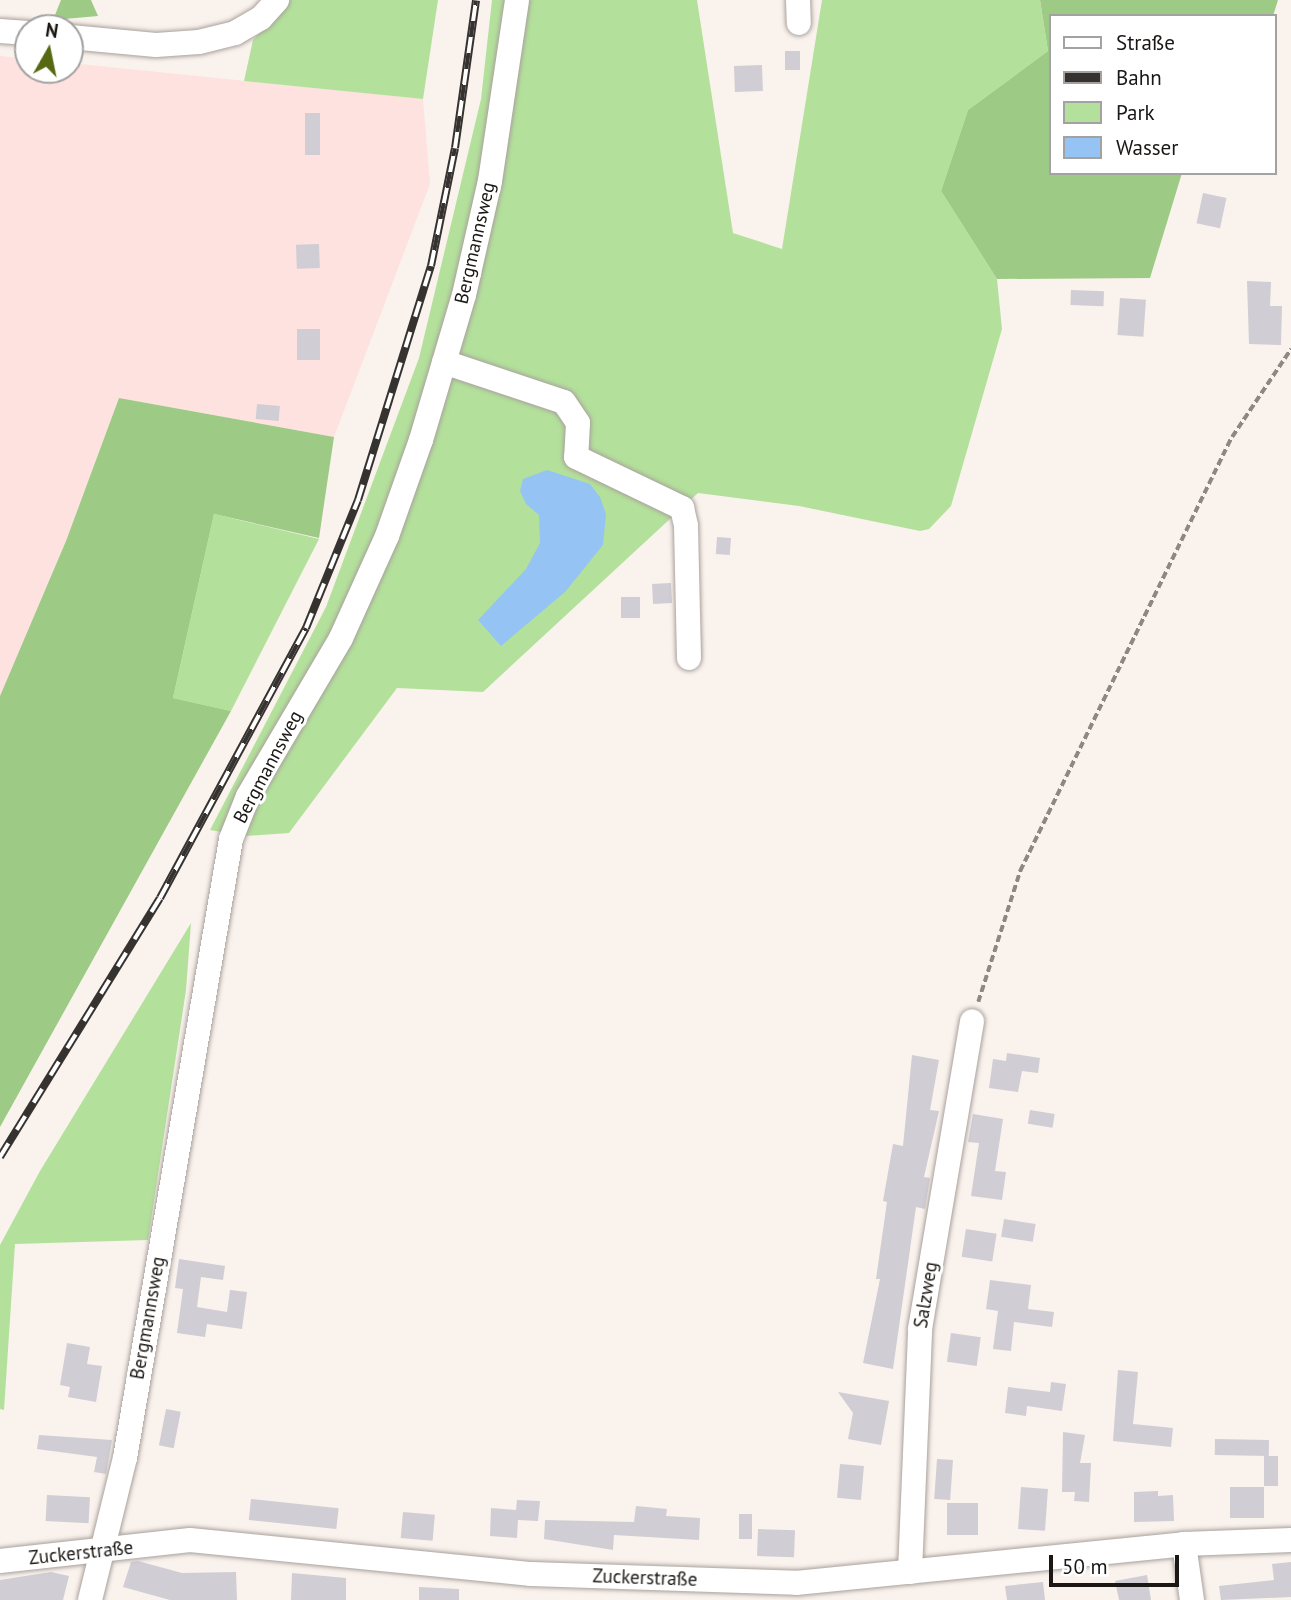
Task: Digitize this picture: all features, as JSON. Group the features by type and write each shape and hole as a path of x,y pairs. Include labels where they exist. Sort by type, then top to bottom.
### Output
{"street":[{"path":"84,38 156,45 199,42 235,33 261,18 276,0"},
{"name":"Bergmannsweg","path":"90,1600 125,1458 231,839 248,796 341,638 391,524 444,362 490,181 517,0"},
{"path":"444,362 564,402 578,423 576,457 682,508 686,526 689,658"},
{"name":"Salzweg","path":"910,1572 920,1329 972,1021"},
{"name":"Zuckerstraße","path":"0,1561 190,1540 531,1574 796,1583 1184,1544 1291,1540"},
{"path":"1184,1544 1192,1600"}],"path":[{"path":"972,1021 1020,871 1232,437 1291,349"}],"shaded area":[{"path":"0,56 14,58 14,84 84,84 84,64 423,99 430,184 334,437 119,398 66,541 0,696"}],"green space":[{"path":"61,0 91,0 98,16 84,17 84,14 55,14"},
{"path":"290,0 438,0 423,99 244,81 253,40"},
{"path":"492,0 697,0 733,233 782,249 822,0 1040,0 1048,51 968,110 941,191 997,279 1002,329 951,506 929,529 920,531 799,506 698,493 483,692 397,688 289,833 245,836 210,830 326,607 419,358 481,99"},
{"path":"1040,0 1278,0 1274,14 1050,14 1050,175 1181,175 1150,278 997,279 941,191 968,110 1048,51"},
{"path":"119,398 334,437 319,538 214,514 173,698 231,711 0,1127 0,696 66,541"},
{"path":"214,514 319,539 231,711 173,698"},
{"path":"191,923 186,990 148,1240 15,1244 4,1410 0,1409 0,1245 40,1171"}],"water":[{"path":"547,470 590,484 600,497 606,514 603,545 565,592 501,646 478,620 526,569 540,543 539,515 526,504 520,491 523,479"}],"building":[{"path":"785,51 800,51 800,70 785,70"},
{"path":"762,65 763,91 735,92 734,66"},
{"path":"305,113 320,113 320,155 305,155"},
{"path":"1203,193 1226,198 1220,228 1197,223"},
{"path":"319,244 320,268 297,269 296,245"},
{"path":"1247,281 1271,282 1270,306 1282,306 1281,345 1249,344"},
{"path":"1071,290 1104,291 1103,306 1070,305"},
{"path":"1120,298 1146,300 1143,337 1117,335"},
{"path":"297,329 320,329 320,360 297,360"},
{"path":"257,404 280,406 279,421 256,419"},
{"path":"717,537 731,538 730,555 716,554"},
{"path":"671,583 672,603 653,604 652,584"},
{"path":"621,597 640,597 640,618 621,618"},
{"path":"1007,1053 1040,1058 1038,1073 1022,1071 1018,1092 989,1088 993,1059 1006,1061"},
{"path":"912,1055 939,1060 930,1110 939,1111 924,1177 930,1178 925,1209 916,1207 893,1369 863,1363 880,1279 876,1279 887,1202 883,1201 893,1144 903,1146"},
{"path":"1030,1110 1055,1114 1053,1128 1028,1124"},
{"path":"973,1114 1003,1119 995,1171 1006,1172 1002,1200 971,1196 979,1143 968,1142"},
{"path":"1004,1219 1036,1224 1033,1242 1001,1237"},
{"path":"966,1229 997,1234 992,1262 962,1257"},
{"path":"179,1259 225,1266 223,1280 201,1277 197,1307 227,1312 230,1290 247,1292 242,1329 207,1324 205,1337 177,1333 183,1289 175,1288"},
{"path":"990,1280 1031,1285 1028,1309 1054,1312 1052,1327 1014,1322 1011,1351 993,1349 998,1311 986,1309"},
{"path":"951,1333 981,1337 977,1366 947,1362"},
{"path":"67,1343 90,1347 87,1364 102,1366 96,1402 68,1397 70,1387 60,1385"},
{"path":"1118,1370 1138,1372 1133,1424 1173,1428 1171,1447 1113,1441"},
{"path":"1051,1382 1066,1384 1062,1411 1027,1406 1026,1416 1005,1413 1008,1387 1050,1392"},
{"path":"838,1392 889,1401 881,1445 848,1439 853,1413"},
{"path":"166,1409 181,1412 174,1448 159,1445"},
{"path":"1063,1432 1085,1435 1080,1463 1091,1463 1089,1502 1074,1501 1075,1492 1062,1492"},
{"path":"39,1435 112,1440 106,1474 94,1472 97,1457 37,1449"},
{"path":"1215,1439 1269,1440 1269,1456 1215,1455"},
{"path":"1264,1456 1278,1456 1278,1486 1264,1486"},
{"path":"937,1459 953,1460 950,1500 934,1499"},
{"path":"840,1464 864,1466 861,1500 837,1498"},
{"path":"1021,1487 1048,1489 1045,1531 1018,1529"},
{"path":"1230,1487 1264,1487 1264,1518 1230,1518"},
{"path":"1158,1491 1158,1496 1173,1495 1174,1521 1134,1522 1134,1492"},
{"path":"47,1495 90,1497 89,1523 46,1521"},
{"path":"251,1499 339,1508 336,1529 249,1520"},
{"path":"517,1500 540,1501 538,1521 518,1520 517,1538 490,1536 491,1508 516,1510"},
{"path":"947,1503 978,1503 978,1535 947,1535"},
{"path":"636,1506 667,1509 666,1516 700,1518 699,1540 614,1535 613,1550 544,1539 545,1520 634,1522"},
{"path":"403,1512 435,1515 433,1541 401,1538"},
{"path":"739,1514 752,1514 752,1539 739,1539"},
{"path":"758,1529 795,1530 794,1557 757,1556"},
{"path":"138,1561 182,1573 236,1572 237,1600 170,1600 123,1587 131,1562"},
{"path":"1291,1562 1291,1597 1221,1600 1219,1586 1274,1580 1272,1564"},
{"path":"51,1572 69,1576 63,1600 0,1600 0,1580"},
{"path":"292,1573 346,1578 346,1600 291,1600"},
{"path":"1147,1575 1151,1600 1119,1600 1115,1581"},
{"path":"1043,1582 1045,1600 1007,1600 1005,1586"},
{"path":"419,1587 459,1589 459,1600 419,1600"}],"railway":[{"path":"0,1157 160,898 306,628 358,500 431,266 455,148 476,0"}]}
